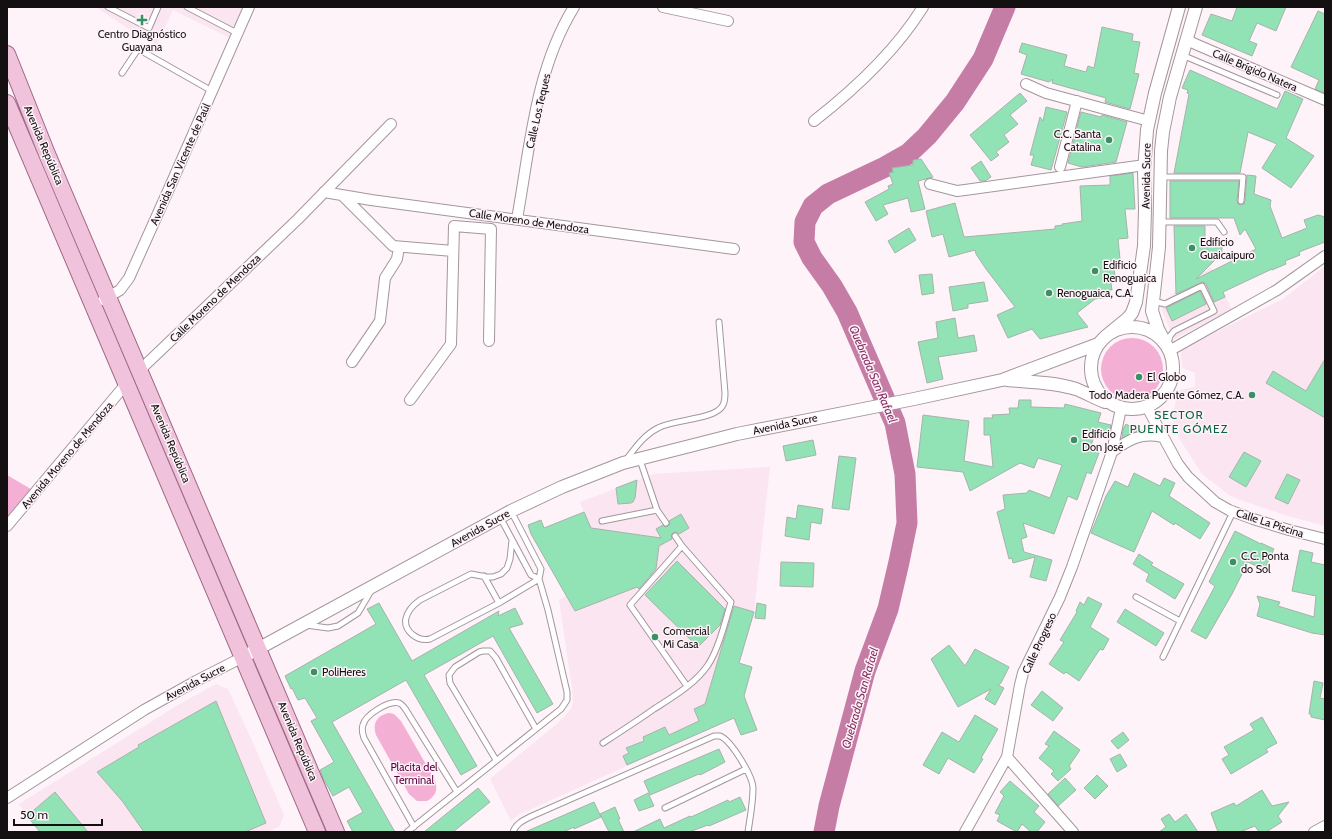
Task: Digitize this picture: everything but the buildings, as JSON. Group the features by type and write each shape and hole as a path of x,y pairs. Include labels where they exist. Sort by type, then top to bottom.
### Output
{"main road":[{"name":"Avenida República","path":"7,54 44,147 336,832"},
{"name":"Avenida República","path":"7,103 317,832"}],"street":[{"name":"Avenida San Vicente de Paúl","path":"93,306 120,290 129,278 249,7"},
{"name":"Calle Los Teques","path":"517,219 541,88 555,45 574,7"},
{"path":"663,7 728,21"},
{"path":"814,121 849,92 887,55 901,39 923,7"},
{"name":"Avenida Sucre","path":"7,798 144,710 196,680 258,649 506,514 562,487 623,463 737,434 1002,380 1102,340 1127,319 1132,313 1136,302 1144,246 1145,165 1149,121 1164,59 1179,7"},
{"name":"Avenida Sucre","path":"1168,348 1154,319 1152,310 1159,253 1161,150 1170,96 1196,7"},
{"name":"Calle Brígido Natera","path":"1186,40 1325,100"},
{"path":"1026,84 1046,93 1149,121"},
{"path":"1060,167 1077,101"},
{"name":"Calle Moreno de Mendoza","path":"140,370 292,224 391,124"},
{"path":"930,184 957,191 1145,165"},
{"name":"Calle Moreno de Mendoza","path":"324,192 371,200 734,249"},
{"path":"344,196 393,246 453,251"},
{"path":"410,400 451,344 454,226 491,229 489,341"},
{"path":"352,362 380,321 386,278 396,259 399,247"},
{"path":"1168,348 1277,290 1325,256"},
{"path":"1123,328 1143,328 1160,338 1168,348 1173,365 1173,375 1165,393 1159,400 1147,407 1131,410 1116,407 1100,395 1093,382 1091,362 1094,353 1102,340 1114,331 1123,328"},
{"name":"Avenida Sucre","path":"1002,380 1045,383 1076,389 1116,407"},
{"name":"Avenida Moreno de Mendoza","path":"7,526 126,384"},
{"name":"Calle Progreso","path":"965,832 1007,757 1023,673 1060,597 1112,452 1116,407"},
{"name":"Calle La Piscina","path":"1147,407 1178,464 1188,477 1215,502 1233,512 1252,519 1325,539"},
{"path":"1112,452 1125,442 1132,439 1153,435 1162,437"},
{"path":"1007,757 1073,832"},
{"path":"1314,832 1325,826"}],"lane":[{"path":"108,7 149,28 158,7"},
{"path":"186,7 238,33"},
{"path":"122,73 138,49 212,91"},
{"path":"1182,55 1277,95"},
{"path":"1160,177 1243,177 1241,201"},
{"path":"1160,222 1217,222 1224,232"},
{"path":"1152,301 1165,304 1202,286 1214,311 1174,331 1170,336 1168,348"},
{"path":"623,463 643,439 652,431 666,424 713,415 722,407 725,400 725,393 719,322"},
{"path":"639,459 657,510 666,523"},
{"path":"602,521 657,510"},
{"path":"1163,657 1233,512"},
{"path":"506,514 512,540 531,575 539,579"},
{"path":"407,832 561,709 565,704 567,697 548,610 539,579 542,569 506,514"},
{"path":"603,743 698,677 709,663 715,649 731,602 675,536"},
{"path":"512,540 511,553 507,568 497,576 493,577 471,574 416,603 409,610 406,619 409,631 418,639 430,639 499,603 539,579"},
{"path":"682,546 630,605 687,686"},
{"path":"484,576 499,603"},
{"path":"303,624 328,628 338,626 355,616 361,610 374,586"},
{"path":"1136,597 1180,621"},
{"path":"496,760 450,683 449,675 455,667 479,652 490,651 496,658 536,729"},
{"path":"414,827 362,733 363,726 370,715 393,703 402,704 457,792"},
{"path":"513,832 517,825 527,818 714,736 722,737 735,750 752,781 753,789 748,832"},
{"path":"665,808 746,769"}],"shaded area":[{"name":"Centro Diagnóstico Guayana","path":"96,7 242,7 230,38 173,10 157,45 132,31"},
{"name":"Todo Madera Puente Gómez, C.A.","path":"1325,266 1325,526 1288,516 1229,495 1202,474 1179,438 1174,427 1173,416 1176,399 1180,390 1195,387 1195,373 1182,368 1181,352 1183,348 1283,299"},
{"path":"1211,267 1232,310 1174,339 1159,304"},
{"name":"Comercial Mi Casa","path":"770,467 754,612 725,712 729,720 520,814 511,821 490,779 559,722 571,709 573,702 559,600 566,596 575,611 618,593 580,502 654,474"},
{"path":"216,684 228,689 254,745 284,815 279,827 267,832 39,832 19,804 178,705"}],"green space":[{"path":"1132,338 1149,343 1154,347 1158,352 1163,369 1158,386 1154,391 1149,395 1132,400 1115,395 1110,391 1106,386 1101,369 1106,352 1110,347 1115,343"},
{"path":"7,475 36,492 7,526"},
{"name":"Placita del Terminal","path":"389,713 394,714 401,721 435,780 436,792 427,801 417,801 409,794 376,735 376,721 381,716"}],"waterway":[{"name":"Quebrada San Rafael","path":"824,832 829,806 865,671 888,609 907,523 905,474 895,423 847,312 832,286 812,258 804,242 805,222 813,206 828,194 885,167 908,154 927,136 955,102 983,59 1005,7"}],"place":[{"name":"Centro Diagnóstico Guayana","path":"142,20"},
{"name":"C.C. Santa Catalina","path":"1109,140"},
{"name":"Edificio Guaicaipuro","path":"1192,248"},
{"name":"Edificio Renoguaica","path":"1095,271"},
{"name":"Renoguaica, C.A.","path":"1049,293"},
{"name":"El Globo","path":"1139,377"},
{"name":"Todo Madera Puente Gómez, C.A.","path":"1252,395"},
{"name":"Edificio Don José","path":"1074,440"},
{"name":"C.C. Ponta do Sol","path":"1233,562"},
{"name":"Comercial Mi Casa","path":"655,637"},
{"name":"PoliHeres","path":"314,672"}],"district":[{"name":"SECTOR PUENTE GÓMEZ","path":"1179,422"}]}
